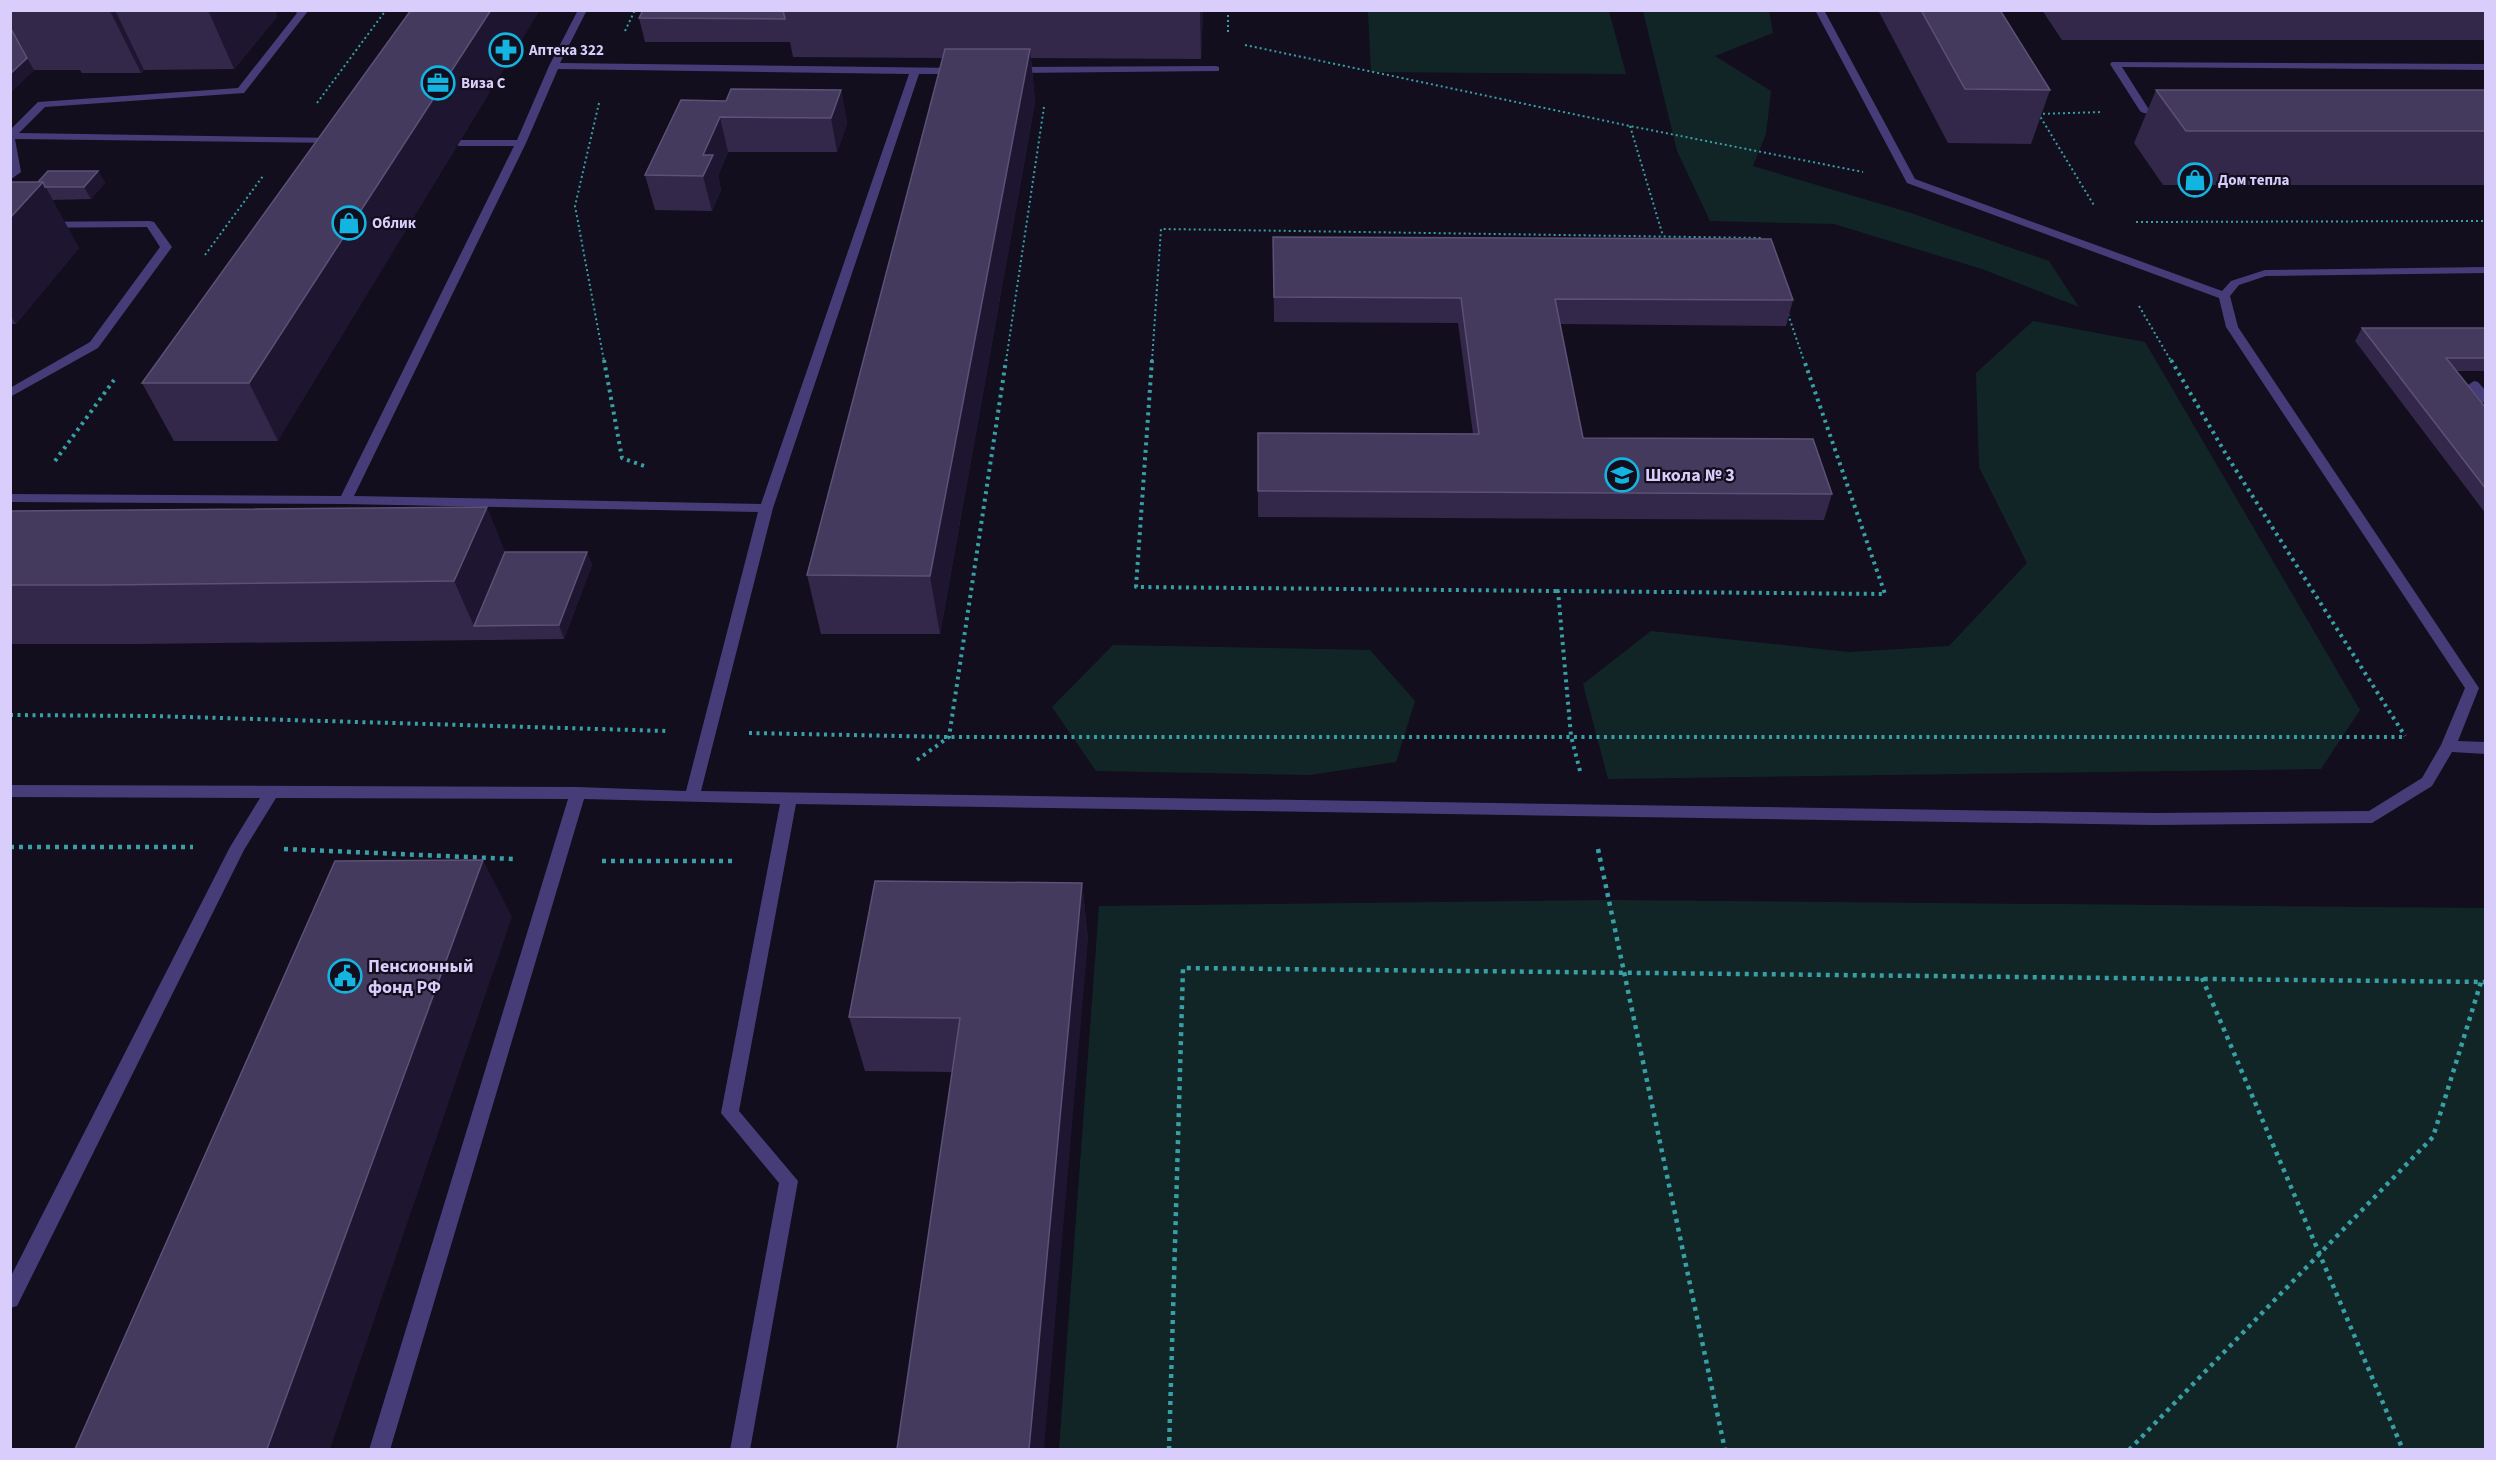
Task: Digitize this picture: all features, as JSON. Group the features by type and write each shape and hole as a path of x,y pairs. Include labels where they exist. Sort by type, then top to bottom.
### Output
{"street":[{"path":"10,136 42,104 241,91 303,11 298,10"},
{"path":"345,500 583,10"},
{"path":"1819,10 1911,181 2224,296"},
{"path":"2180,111 2145,111 2115,64 2486,68"},
{"path":"554,66 967,71"},
{"path":"1002,70 1216,69"},
{"path":"692,797 766,508 915,71"},
{"path":"10,136 343,141"},
{"path":"10,136 16,172 10,177"},
{"path":"459,143 520,143"},
{"path":"10,225 150,224 166,247 94,345 10,393"},
{"path":"2224,296 2235,283 2265,273 2486,270"},
{"path":"10,791 578,793 789,799 2155,819 2372,817 2427,782 2448,746 2472,688 2232,327 2224,296"},
{"path":"2486,386 2474,386 2486,399"},
{"path":"10,498 345,500 766,508"},
{"path":"2448,746 2486,747"},
{"path":"10,1299 238,847 272,792"},
{"path":"379,1449 578,793"},
{"path":"740,1449 789,1180 730,1113 789,799"}],"path":[{"path":"635,10 608,67 575,206 622,458 644,466"},
{"path":"1228,10 1228,41"},
{"path":"1239,43 1630,126 1911,181"},
{"path":"862,800 949,737 1050,70"},
{"path":"2032,105 2104,222 2121,258 2126,284 2227,456 2405,736"},
{"path":"2038,114 2145,111"},
{"path":"1630,126 1663,236"},
{"path":"2104,222 2486,221"},
{"path":"1766,249 1762,238 1161,229 1136,587 1885,594 1785,305"},
{"path":"1558,591 1571,736 1590,810 1725,1449"},
{"path":"10,715 152,716 949,737 2405,736 2448,746"},
{"path":"10,848 238,847 557,861 777,861"},
{"path":"1169,1449 1183,968 2483,982 2433,1137 2129,1449"},
{"path":"2202,978 2403,1449"}],"green space":[{"path":"1368,11 1609,11 1626,74 1371,72"},
{"path":"1643,11 1769,11 1773,33 1715,56 1771,91 1766,134 1753,166 1911,213 2049,261 2079,307 1982,269 1834,224 1710,221 1677,151"},
{"path":"2033,321 2145,342 2360,710 2321,769 1608,779 1583,684 1651,631 1849,652 1949,646 2027,563 1979,467 1976,373"},
{"path":"1113,645 1370,650 1415,701 1396,762 1310,775 1096,771 1052,707"},
{"path":"1609,900 2485,908 2485,1449 1059,1449 1099,906"}],"building":[{"path":"51,10 111,10 50,11"},
{"path":"411,10 491,10 249,383 142,383"},
{"path":"643,10 783,10 785,19 639,18"},
{"path":"1921,10 2000,10 2050,90 1965,89"},
{"path":"10,27 27,58 10,74"},
{"path":"945,49 1030,49 930,576 807,575"},
{"path":"731,89 841,90 831,118 720,117 703,155 713,155 703,176 645,175 681,100 726,101"},
{"path":"2156,90 2486,90 2486,131 2186,131"},
{"path":"48,171 98,171 84,187 45,187 43,182 38,182"},
{"path":"10,182 43,182 10,218"},
{"path":"1273,237 1771,239 1793,300 1555,299 1583,438 1813,439 1832,494 1258,491 1258,433 1479,434 1461,298 1274,297"},
{"path":"2362,328 2486,328 2486,358 2446,358 2486,408 2486,489"},
{"path":"487,507 454,581 10,585 10,511"},
{"path":"505,552 587,552 559,625 474,626"},
{"path":"483,860 267,1449 75,1449 335,861"},
{"path":"875,881 1082,883 1029,1449 897,1449 960,1018 849,1017"}],"place":[{"name":"Аптека 322","path":"506,50"},
{"name":"Виза С","path":"438,83"},
{"name":"Дом тепла","path":"2195,180"},
{"name":"Облик","path":"349,223"},
{"name":"Школа № 3","path":"1622,475"},
{"name":"Пенсионный фонд РФ","path":"345,976"}]}
